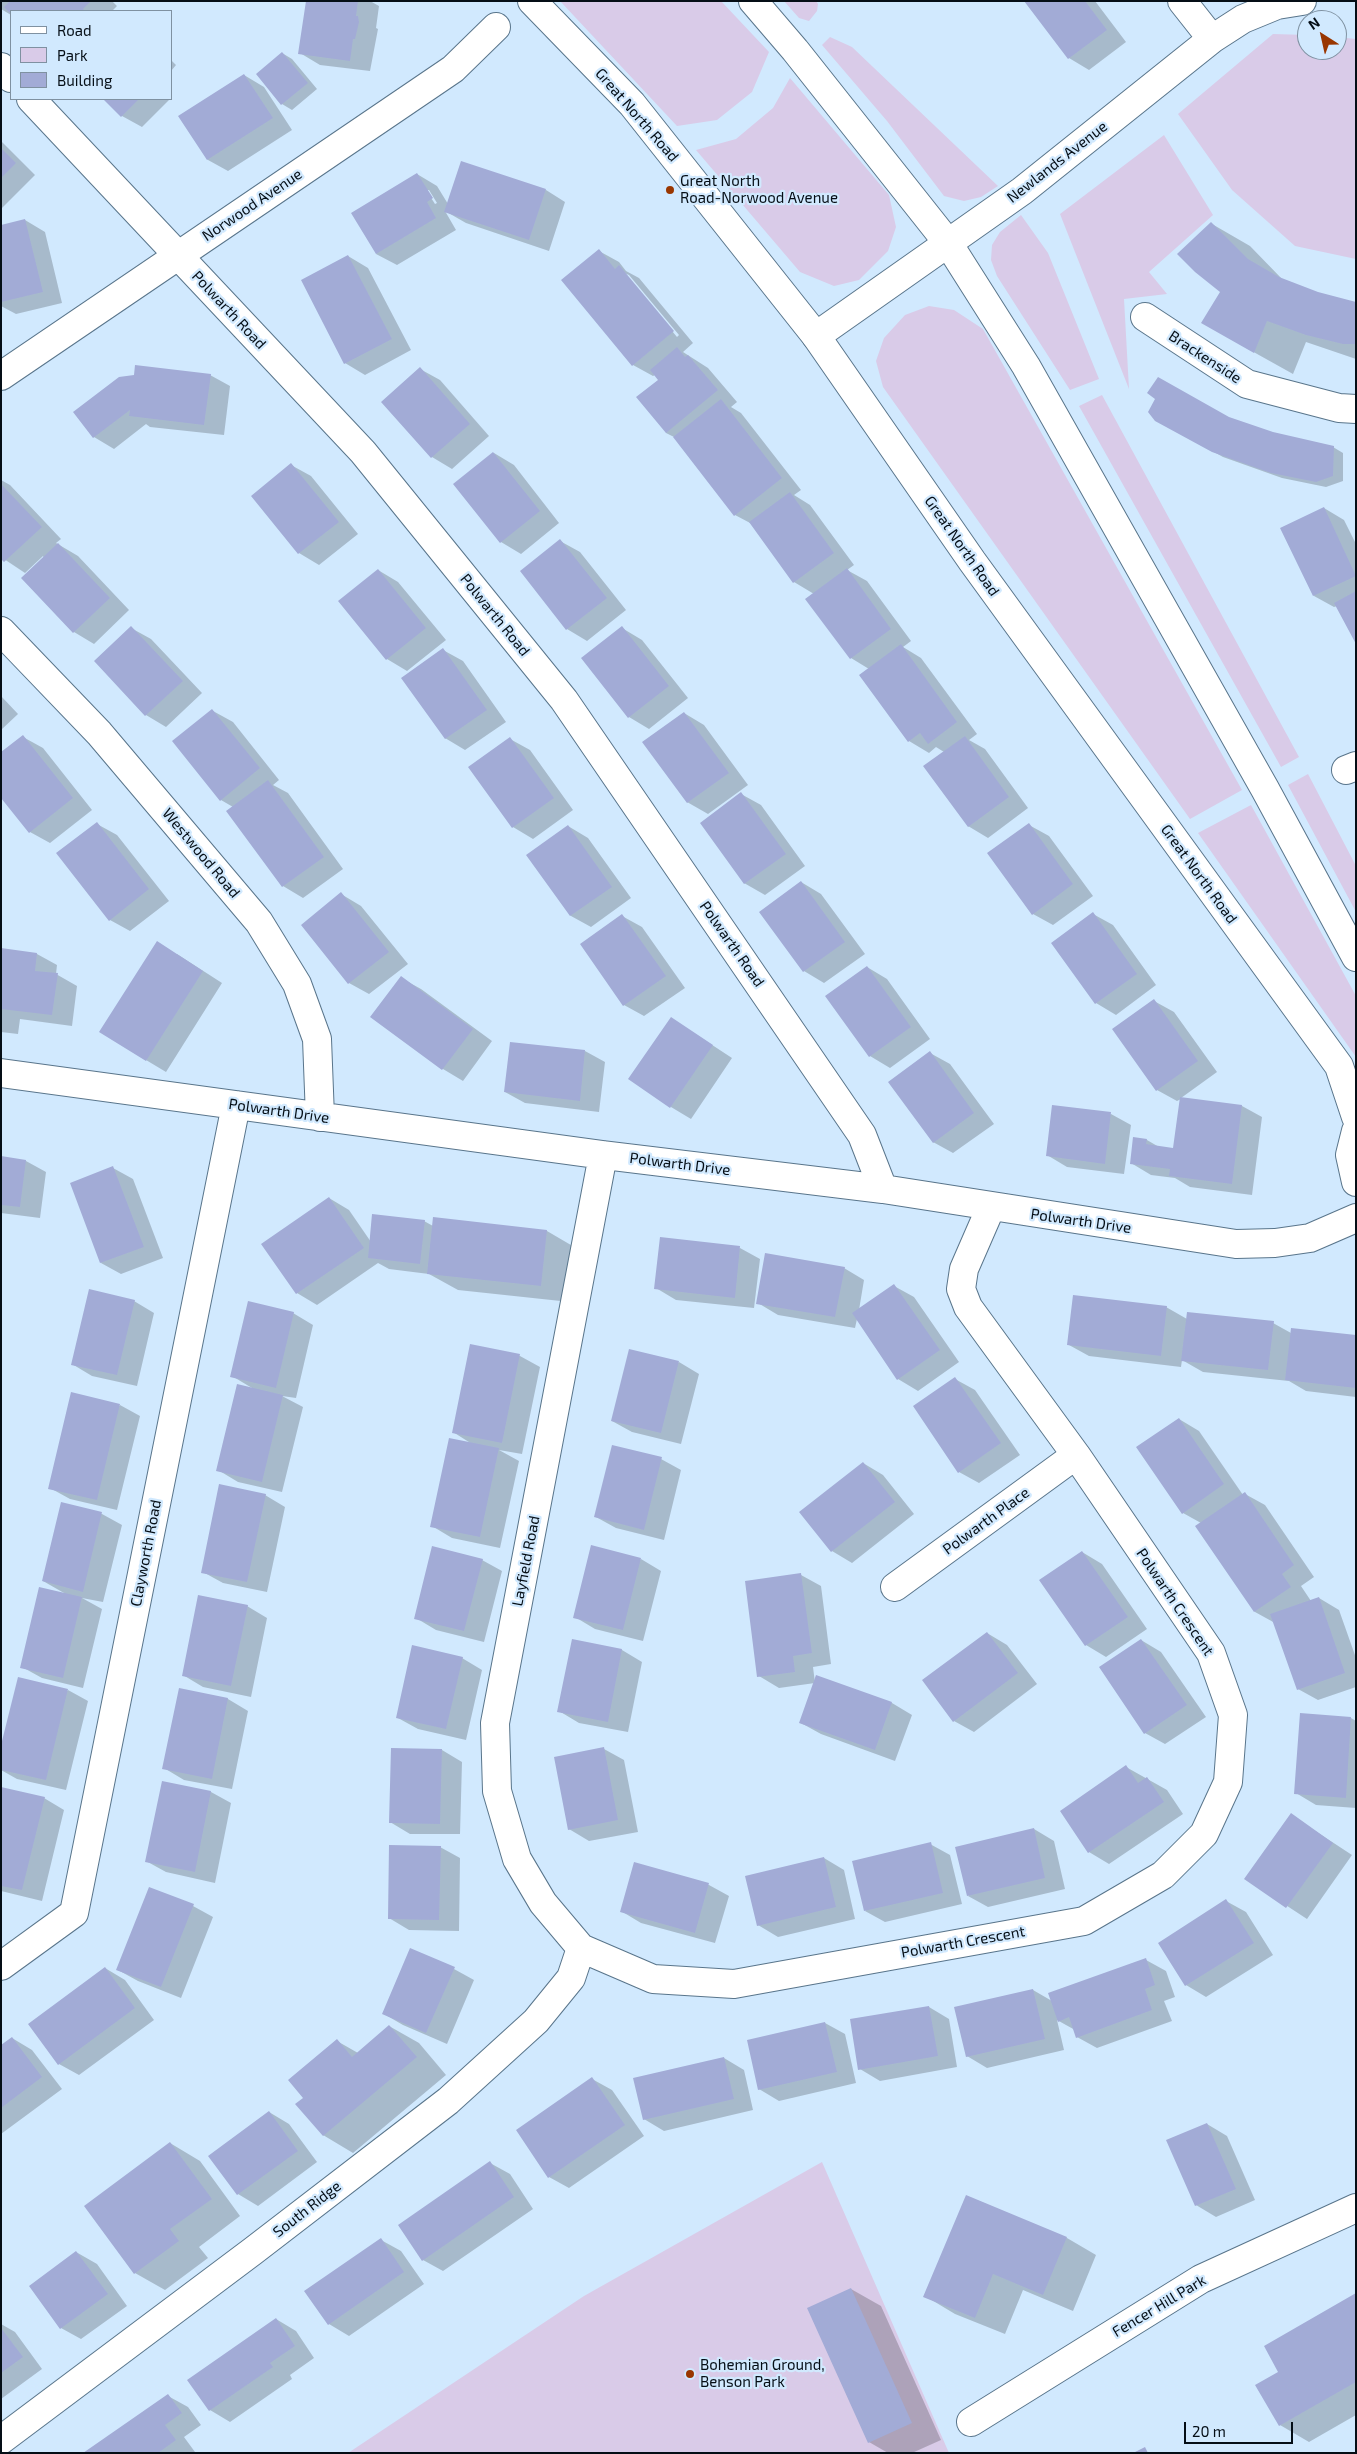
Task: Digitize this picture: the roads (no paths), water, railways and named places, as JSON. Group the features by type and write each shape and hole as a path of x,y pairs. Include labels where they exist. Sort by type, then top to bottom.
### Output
{"street":[{"name":"Great North Road","path":"532,1 632,104 816,336 972,561 1339,1066 1356,1116"},
{"path":"753,1 795,50 948,243 1026,366 1265,789 1356,957"},
{"path":"1182,1 1212,39"},
{"name":"Newlands Avenue","path":"816,336 1022,191 1212,39 1243,19 1277,5 1302,1"},
{"name":"Norwood Avenue","path":"1,376 453,69 496,27"},
{"path":"1,67 10,77"},
{"name":"Polwarth Road","path":"32,100 363,452 564,700 862,1135 883,1190"},
{"name":"Brackenside","path":"1145,317 1246,384 1339,408 1356,408"},
{"name":"Westwood Road","path":"1,631 99,732 259,922 297,984 317,1039 320,1117"},
{"name":"Polwarth Drive","path":"1,1073 604,1155 883,1190 1236,1244 1275,1243 1310,1238 1356,1218"},
{"name":"Clayworth Road","path":"1,1966 74,1913 236,1105"},
{"path":"1356,1131 1350,1155 1356,1182"},
{"name":"Layfield Road","path":"580,1948 544,1903 517,1859 497,1791 495,1722 604,1155"},
{"name":"Polwarth Crescent","path":"580,1948 653,1979 734,1984 1084,1920 1163,1875 1204,1834 1228,1782 1233,1715 1211,1653 1076,1455 968,1307 961,1289 964,1269 991,1207"},
{"name":"Polwarth Place","path":"895,1586 1076,1455"},
{"name":"South Ridge","path":"1,2440 253,2251 448,2101 536,2021 571,1978 580,1948"},
{"name":"Fencer Hill Park","path":"971,2422 1201,2279 1356,2208"}],"place":[{"name":"Great North Road-Norwood Avenue","path":"670,190"},
{"name":"Bohemian Ground, Benson Park","path":"690,2374"}]}
